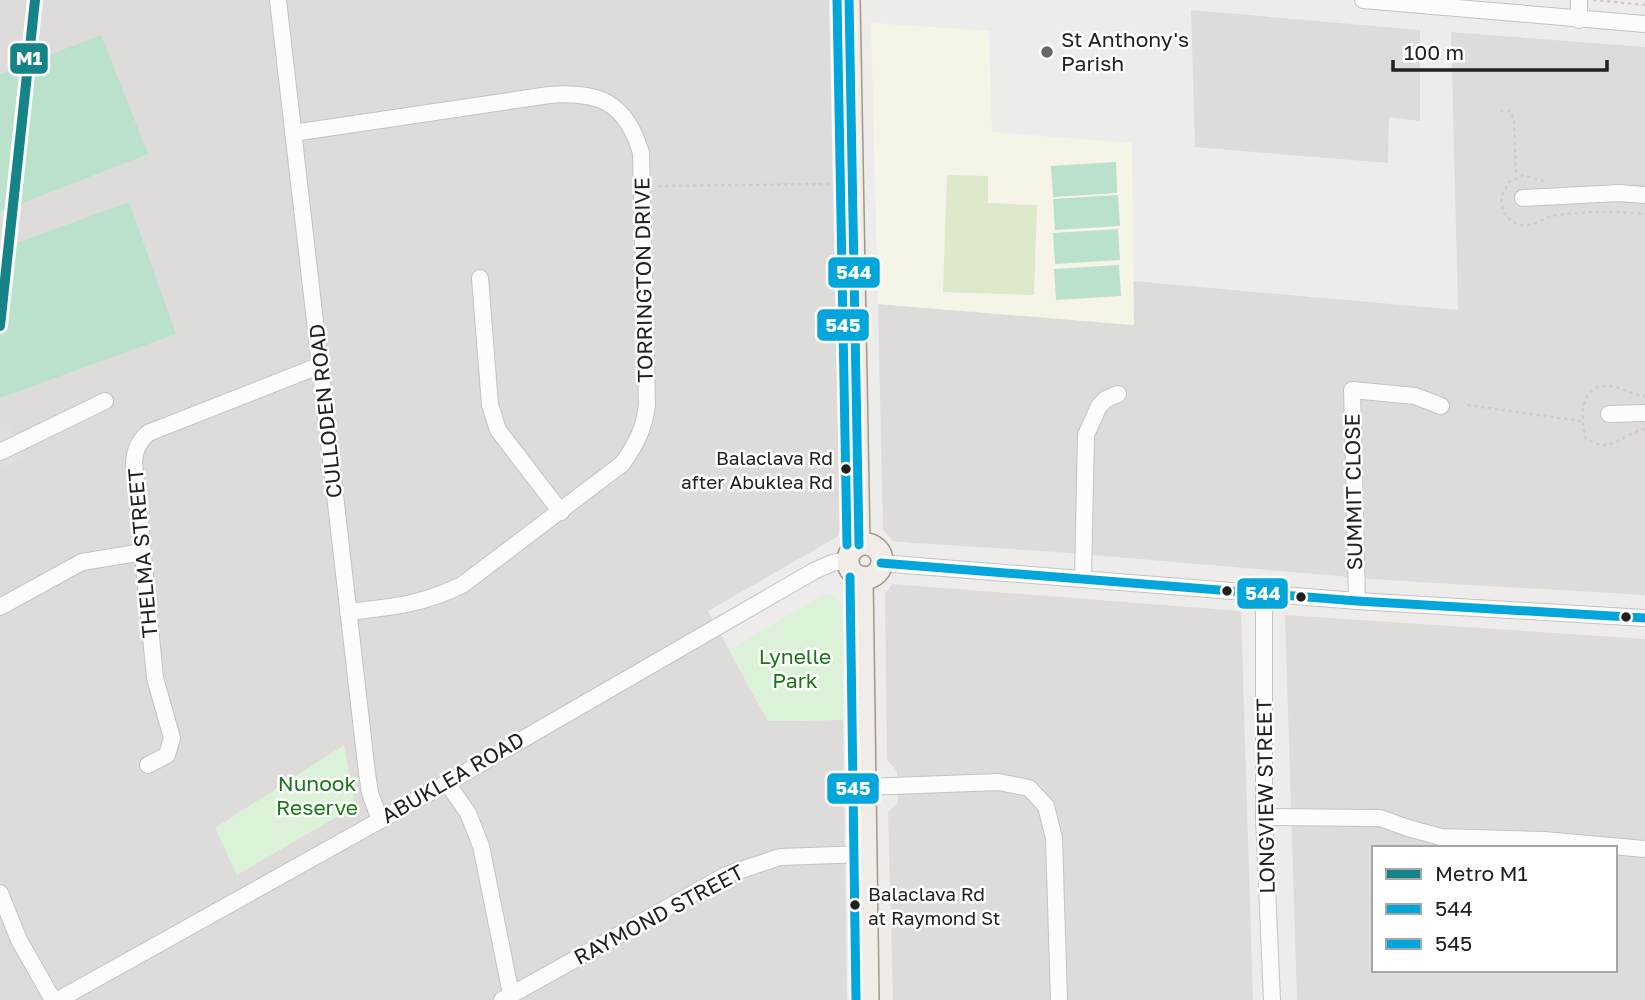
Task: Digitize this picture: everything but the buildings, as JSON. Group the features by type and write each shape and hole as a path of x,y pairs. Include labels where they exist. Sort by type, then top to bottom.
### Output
{"main road":[{"path":"849,0 854,552 851,571 862,577 876,573 881,557 875,548 870,545 854,552"},
{"path":"862,577 868,1000"}],"street":[{"name":"CULLODEN ROAD","path":"278,0 367,773 370,793 380,820"},
{"path":"1363,0 1645,24"},
{"path":"1579,0 1579,19"},
{"name":"TORRINGTON DRIVE","path":"293,133 549,95 585,94 602,100 621,114 634,130 641,153 647,405 644,425 635,445 622,464 462,585 434,599 348,612"},
{"path":"1523,198 1619,193 1645,195"},
{"path":"480,278 490,405 498,430 561,512"},
{"name":"THELMA STREET","path":"148,765 167,755 172,738 155,678 134,463 139,441 148,433 321,365"},
{"name":"SUMMIT CLOSE","path":"1357,601 1352,390 1415,396 1441,406"},
{"path":"1083,579 1086,435 1099,406 1106,399 1118,394"},
{"path":"0,452 105,401"},
{"path":"1609,414 1645,413"},
{"path":"0,607 82,562 143,552"},
{"name":"ABUKLEA ROAD","path":"56,1000 447,783 814,571 854,552"},
{"path":"881,563 1357,601 1645,618"},
{"name":"LONGVIEW STREET","path":"1264,593 1264,817 1272,1000"},
{"path":"866,787 999,782 1029,788 1046,806 1054,838 1059,1000"},
{"path":"447,783 468,813 481,846 507,997"},
{"path":"1264,817 1380,818 1441,837 1544,840 1611,846"},
{"path":"1617,847 1645,849"},
{"name":"RAYMOND STREET","path":"507,997 591,952 698,889 736,871 780,857 866,854"},
{"path":"0,893 19,940 56,1000"}],"path":[{"path":"1595,0 1645,5"},
{"path":"1500,111 1511,111 1514,121 1516,177"},
{"path":"643,186 836,184"},
{"path":"1645,396 1634,395 1617,387 1597,387 1588,395 1582,421 1586,439 1602,444 1622,441 1630,434 1645,429"},
{"path":"1467,405 1582,421"}],"shaded area":[{"path":"0,0 829,0 840,529 837,537 708,611 768,721 843,720 847,1000 0,1000"},
{"path":"1191,10 1420,30 1420,121 1389,117 1388,163 1195,147"},
{"path":"871,23 989,31 992,132 1132,143 1134,325 878,304"},
{"path":"1451,32 1645,47 1645,595 1385,580 1057,552 914,543 893,541 883,530 878,304 1133,325 1133,281 1458,310"},
{"path":"7,423 24,457 0,469 0,426"},
{"path":"892,584 1241,611 1253,1000 893,1000 888,812 898,803 897,771 887,760 885,594"},
{"path":"1285,615 1645,639 1645,1000 1297,1000"}],"green space":[{"path":"101,35 148,154 0,212 0,74"},
{"path":"1116,162 1117,193 1053,197 1051,166"},
{"path":"947,175 988,176 988,203 1037,205 1034,295 943,292"},
{"path":"1118,195 1120,226 1055,230 1053,199"},
{"path":"129,202 176,334 0,398 0,249"},
{"path":"1118,229 1120,260 1055,264 1053,233"},
{"path":"1119,265 1121,296 1056,300 1054,269"},
{"name":"Lynelle Park","path":"825,594 836,596 842,606 843,720 768,721 729,650"},
{"name":"Nunook Reserve","path":"344,745 355,806 237,875 215,828"}],"metro line":[{"name":"M1","path":"0,326 35,0"}],"transit line":[{"name":"545","path":"837,0 847,545"},
{"name":"544","path":"849,0 859,545"},
{"name":"544","path":"881,563 1357,601 1645,618"},
{"name":"545","path":"850,577 856,1000"}],"place":[{"name":"St Anthony's Parish","path":"1047,52"},
{"name":"Balaclava Rd after Abuklea Rd","path":"846,469"},
{"name":"Balaclava Rd at Raymond St","path":"855,905"}]}
